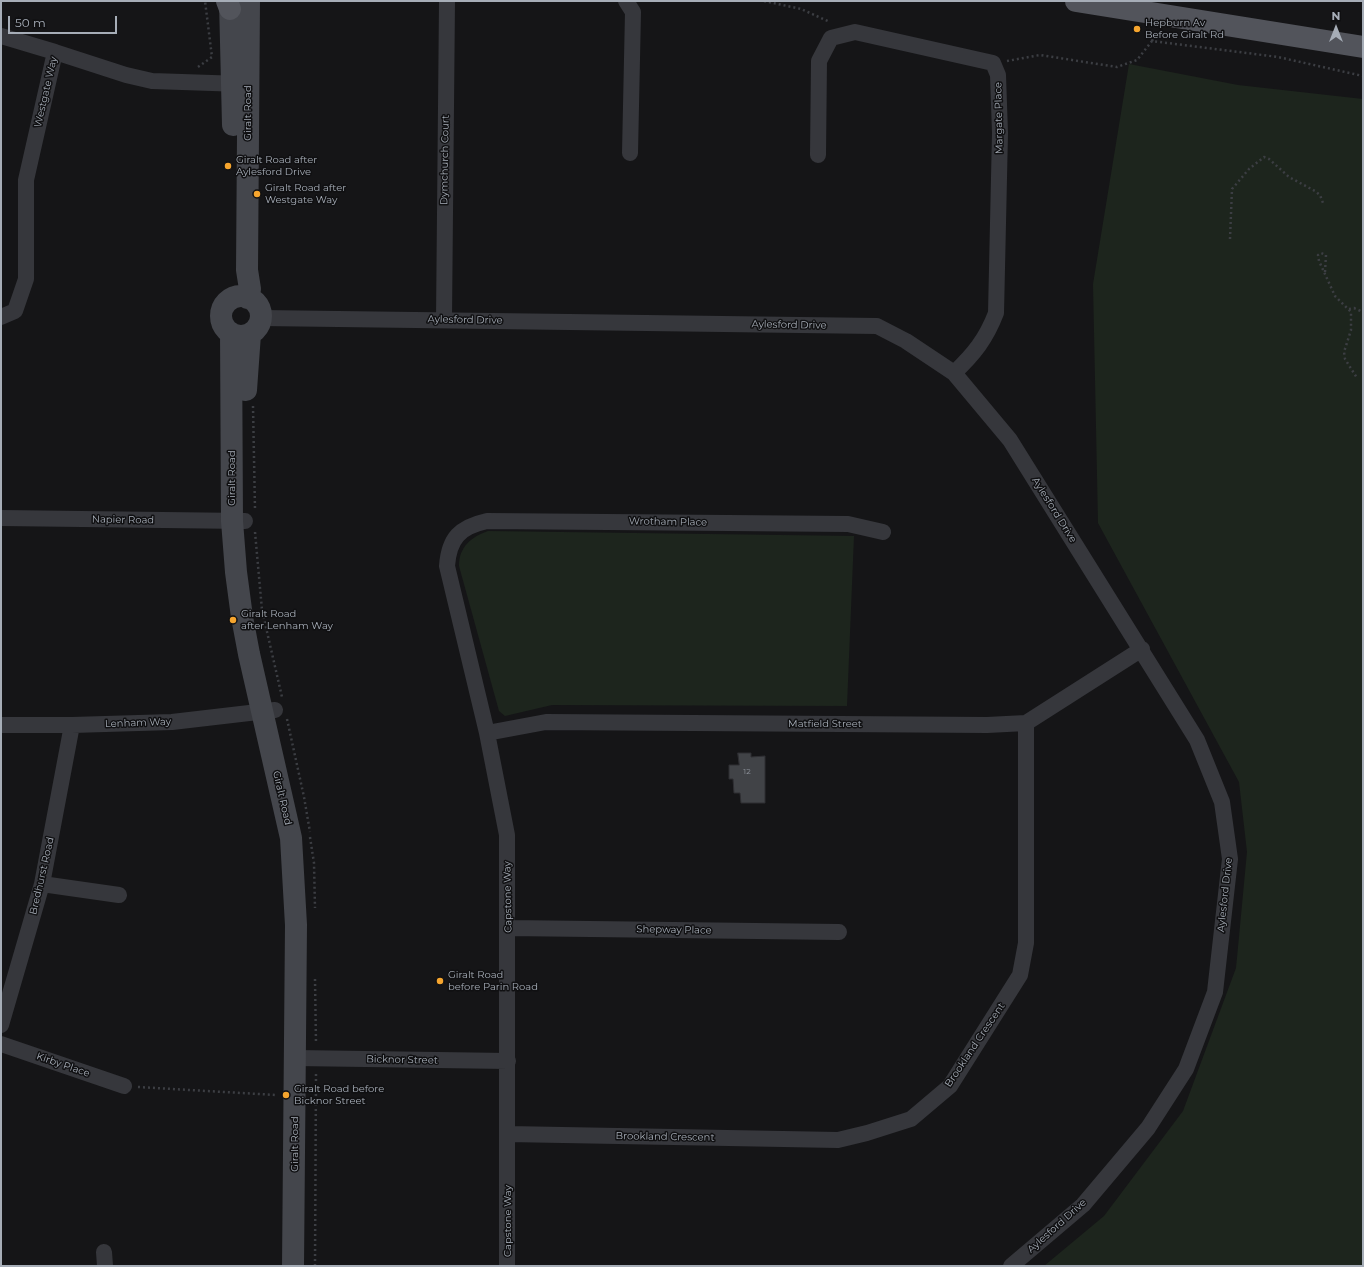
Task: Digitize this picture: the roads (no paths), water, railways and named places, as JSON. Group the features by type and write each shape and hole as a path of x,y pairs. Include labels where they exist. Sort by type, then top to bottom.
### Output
{"main road":[{"path":"1076,1 1363,47"}],"street":[{"name":"Dymchurch Court","path":"444,319 447,1"},
{"path":"626,1 633,12 630,154"},
{"name":"Giralt Road","path":"234,3 240,84 232,257 241,298"},
{"name":"Margate Place","path":"818,155 819,61 831,38 855,32 993,63 998,75 1000,133 996,313 990,328 976,352 954,373"},
{"path":"1,36 55,52"},
{"name":"Westgate Way","path":"1,317 15,311 26,279 26,180 55,52 126,75 152,81 240,84"},
{"path":"241,298 258,305 247,328 224,326 222,316 224,306 241,298"},
{"name":"Aylesford Drive","path":"247,328 444,319 877,326 906,341 954,373 1010,440 1142,649 1197,740 1222,802 1230,859 1215,992 1186,1069 1148,1128 1082,1205 1011,1266"},
{"name":"Giralt Road","path":"247,328 251,344 246,369 238,521 242,617 268,711 291,838 294,870 302,1058 306,1266"},
{"name":"Napier Road","path":"1,518 238,521"},
{"name":"Wrotham Place","path":"457,536 469,525 487,521 848,524 883,532"},
{"name":"Capstone Way","path":"457,536 448,552 447,566 487,733 507,835 507,1266"},
{"name":"Matfield Street","path":"487,733 546,722 987,725 1026,723 1142,649"},
{"name":"Lenham Way","path":"1,725 72,725 172,722 268,711"},
{"name":"Brookland Crescent","path":"508,1134 838,1140 867,1133 911,1119 950,1086 1020,975 1026,943 1026,723"},
{"name":"Bredhurst Road","path":"1,1025 42,884 72,725"},
{"path":"42,884 119,895"},
{"name":"Shepway Place","path":"508,928 839,932"},
{"name":"Kirby Place","path":"1,1044 124,1086"},
{"name":"Giralt Road","path":"293,1266 295,1096 302,1058"},
{"name":"Bicknor Street","path":"302,1058 508,1061"}],"place":[{"name":"Hepburn Av Before Giralt Rd","path":"1137,29"},
{"name":"Giralt Road after Aylesford Drive","path":"228,166"},
{"name":"Giralt Road after Westgate Way","path":"257,194"},
{"name":"Giralt Road after Lenham Way","path":"233,620"},
{"name":"Giralt Road before Parin Road","path":"440,981"},
{"name":"Giralt Road before Bicknor Street","path":"286,1095"}]}
